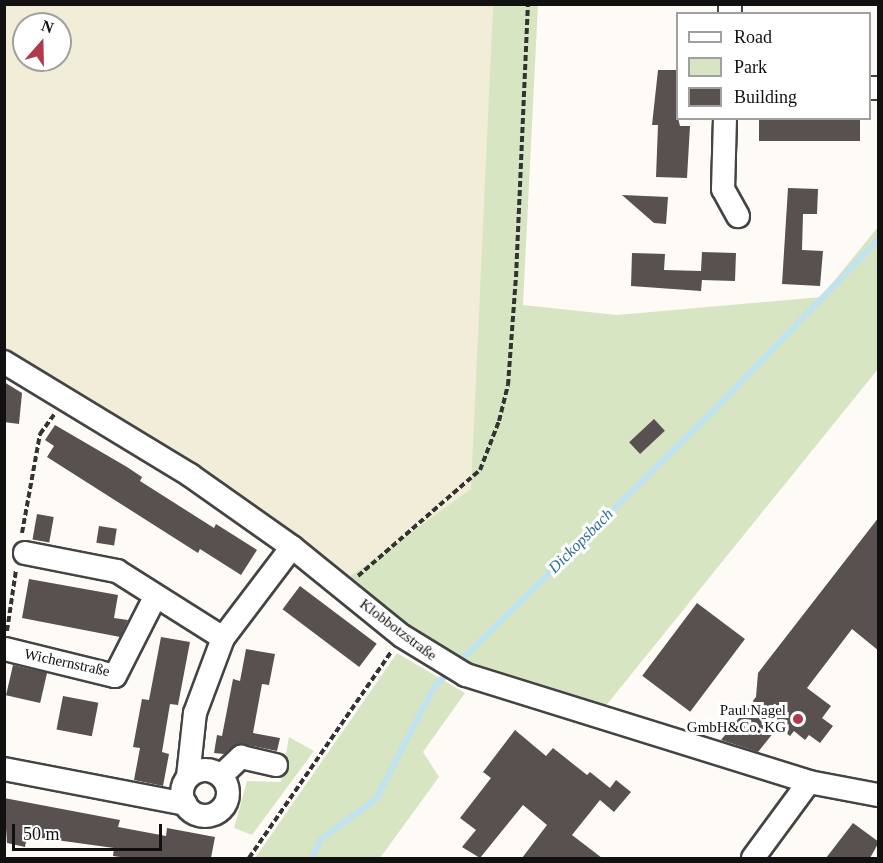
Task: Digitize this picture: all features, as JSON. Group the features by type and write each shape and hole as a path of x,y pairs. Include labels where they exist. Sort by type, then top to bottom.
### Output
{"street":[{"path":"725,120 723,189 738,216"},
{"name":"Klobbotzstraße","path":"4,362 190,475 292,547 402,636 466,675 809,782 879,795"},
{"path":"186,804 183,790 188,777 195,713 223,639 292,547"},
{"path":"21,552 117,571 223,639"},
{"name":"Wichernstraße","path":"5,649 115,676 155,597"},
{"path":"221,776 241,757 276,765"},
{"path":"4,769 186,804 196,813 216,813 228,796 221,776"},
{"path":"188,777 201,771 221,776"},
{"path":"753,858 809,782"}],"path":[{"path":"345,589 480,470 499,421 508,385 514,299 528,4"},
{"path":"5,649 40,434 66,400"},
{"path":"249,858 402,636"}],"shaded area":[{"path":"4,5 493,5 472,489 349,577 5,347"}],"green space":[{"path":"493,5 538,5 523,305 617,315 821,297 878,227 878,369 600,713 477,670 403,624 349,577 471,489"},
{"path":"397,653 465,693 423,752 439,777 380,858 255,858"},
{"path":"289,737 314,751 252,835 234,828 247,781 281,782"}],"building":[{"path":"658,70 676,70 676,120 678,120 680,126 690,126 687,178 656,177 658,125 652,125"},
{"path":"759,120 860,120 860,141 759,141"},
{"path":"788,188 818,189 817,214 803,214 802,250 823,251 820,286 782,284"},
{"path":"622,195 668,197 666,224 654,223"},
{"path":"702,252 736,253 735,281 702,280 701,291 631,286 632,253 665,254 664,270 701,271"},
{"path":"4,382 22,393 19,424 4,422"},
{"path":"654,419 665,431 640,454 629,442"},
{"path":"55,425 127,467 142,477 140,481 214,528 216,524 257,550 241,575 200,549 198,553 47,457 54,446 45,440"},
{"path":"37,514 54,517 49,543 32,540"},
{"path":"879,517 879,651 852,629 807,688 831,706 822,718 833,726 820,743 809,735 805,740 794,731 790,736 778,727 758,752 721,740 756,697 758,673"},
{"path":"99,526 117,529 114,546 96,543"},
{"path":"29,579 118,595 114,618 128,620 120,637 22,618"},
{"path":"300,586 377,644 359,667 283,609"},
{"path":"697,603 745,639 690,712 642,676"},
{"path":"161,637 190,642 178,705 170,704 162,752 169,754 163,786 134,780 140,748 133,747 142,699 149,700"},
{"path":"246,649 275,654 269,685 262,684 253,733 280,738 277,751 243,744 224,754 214,753 217,735 222,736 233,679 240,681"},
{"path":"13,665 47,673 40,703 6,695"},
{"path":"63,696 98,703 92,736 57,729"},
{"path":"515,730 546,756 553,748 587,775 590,772 610,788 616,780 631,792 614,812 600,800 572,835 602,858 522,858 547,825 523,805 480,858 462,847 476,830 460,818 491,778 483,772"},
{"path":"4,798 120,820 118,827 166,836 167,828 215,837 211,858 127,858 113,856 114,848 27,836 25,847 7,843"},
{"path":"853,823 879,842 870,858 826,858"}],"waterway":[{"name":"Dickopsbach","path":"312,858 321,839 376,799 434,687 711,413 878,240"}],"place":[{"name":"Paul Nagel GmbH&Co. KG","path":"798,719"}]}
